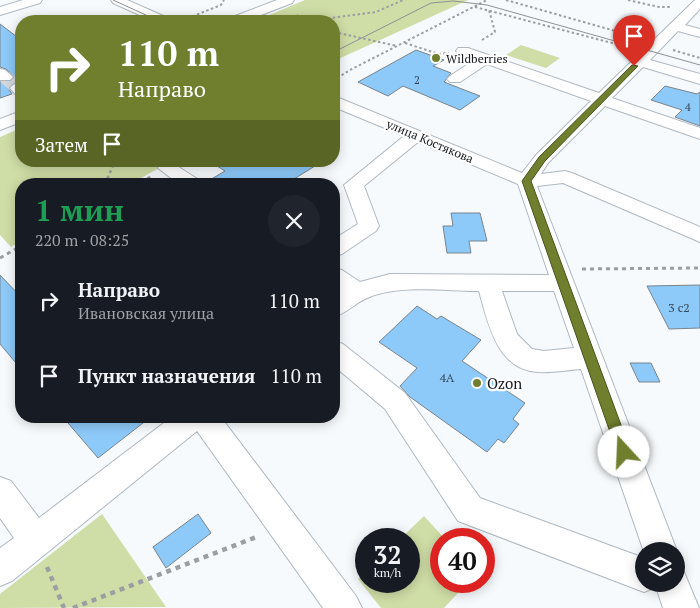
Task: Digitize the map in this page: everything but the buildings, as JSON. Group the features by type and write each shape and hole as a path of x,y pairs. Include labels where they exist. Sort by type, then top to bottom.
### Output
{"street":[{"path":"5,9 36,0"},
{"path":"116,0 150,15"},
{"path":"250,15 288,0"},
{"path":"5,9 19,15"},
{"path":"526,181 542,159 601,99 675,26 697,9"},
{"path":"675,26 700,32"},
{"path":"652,50 700,79"},
{"path":"463,52 700,134"},
{"path":"455,79 485,59"},
{"name":"улица Костякова","path":"340,103 526,181"},
{"path":"0,125 15,119"},
{"path":"340,245 369,226 354,185 416,136"},
{"path":"167,168 183,178"},
{"path":"526,181 565,177 700,235"},
{"path":"526,181 568,276 590,357 657,542"},
{"path":"340,304 357,292 390,282 488,282 568,276"},
{"path":"340,280 357,292"},
{"path":"488,282 509,344 518,356 532,362 590,357"},
{"path":"340,356 395,401 469,510 635,575"},
{"path":"0,570 186,423"},
{"path":"208,423 344,608"},
{"path":"0,492 36,541"}],"path":[{"path":"196,15 221,5 224,0"},
{"path":"340,17 376,12 403,0"},
{"path":"340,77 487,0"},
{"path":"506,0 652,50"},
{"path":"628,0 659,8 674,7"},
{"path":"475,6 652,50 700,58"},
{"path":"340,33 398,46"},
{"path":"0,258 15,249"},
{"path":"568,276 700,268"},
{"path":"73,608 284,526"},
{"path":"36,541 64,608"}],"green space":[{"path":"305,0 468,0 340,58 340,15 269,15"},
{"path":"521,45 560,58 546,68 506,55"},
{"path":"15,131 15,167 161,167 141,178 15,178 15,245 11,247 0,235 0,137"},
{"path":"102,514 166,607 0,608 0,594"},
{"path":"424,516 435,528 430,528 430,593 458,593 444,608 381,608 369,593 420,593 420,528 411,528"}],"tunnel":[{"path":"5,77 15,85"}],"tram line":[{"path":"113,0 146,15"},
{"path":"340,49 431,3 453,1 487,5 700,65"}],"place":[{"name":"Wildberries","path":"436,58"},
{"name":"Ozon","path":"477,383"}],"route":[{"path":"624,452 526,181 542,159 634,66"}]}
